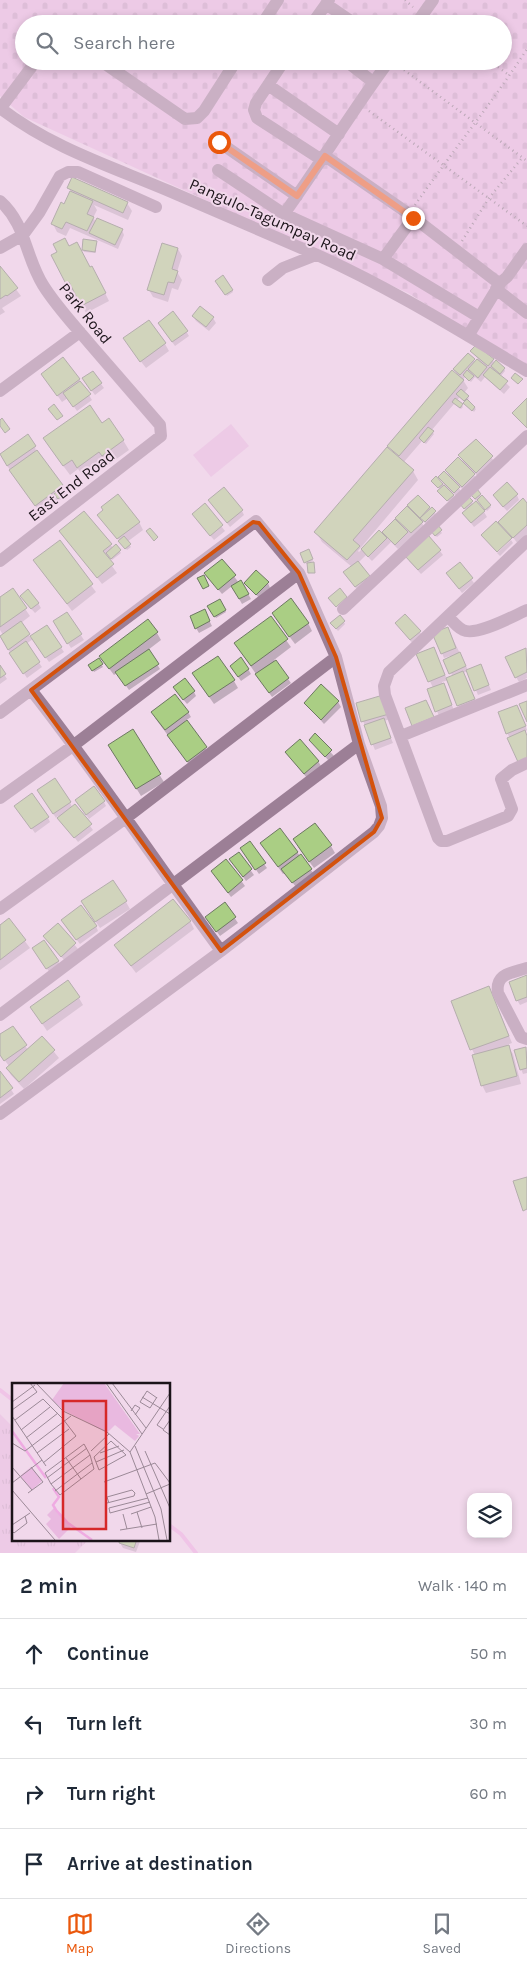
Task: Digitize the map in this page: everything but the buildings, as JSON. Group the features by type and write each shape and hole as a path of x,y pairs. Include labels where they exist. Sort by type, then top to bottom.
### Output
{"street":[{"path":"268,15 278,0"},
{"path":"422,15 433,0"},
{"path":"319,15 328,2 344,15"},
{"path":"0,109 29,70"},
{"path":"114,70 185,119 197,118 204,111 230,70"},
{"path":"278,70 256,103 254,110 257,118 324,158 411,216 492,278 527,313"},
{"path":"358,70 374,82"},
{"path":"284,214 324,158 357,103 383,70"},
{"path":"268,85 339,134"},
{"name":"Pangulo-Tagumpay Road","path":"0,109 71,152 169,191 316,255 405,298 527,371"},
{"path":"219,142 297,196"},
{"path":"218,170 284,214 383,259 479,317"},
{"path":"0,248 23,235 60,176 68,172 78,172 156,207"},
{"name":"Park Road","path":"0,201 8,208 23,235 31,264 43,285 80,332 160,425 161,436"},
{"path":"383,259 411,216"},
{"path":"468,336 498,285 507,277 527,250"},
{"path":"268,280 283,268 316,255"},
{"path":"0,391 80,332"},
{"name":"East End Road","path":"0,561 161,436"},
{"path":"343,609 527,436"},
{"path":"0,713 253,522 259,523 298,573 336,657 359,744 381,806 382,818 380,826 374,832 220,951 0,1114"},
{"path":"527,541 389,672 386,678 385,695 438,838 441,841 447,841 508,816 512,809 501,779 512,770 527,763"},
{"path":"0,798 74,745 298,573"},
{"path":"448,616 462,630 469,632 478,631 527,610"},
{"path":"0,909 126,818 336,657"},
{"path":"401,736 527,685"},
{"path":"31,690 74,745 172,886 220,951"},
{"path":"0,1015 359,744"},
{"path":"527,968 503,976 499,980 498,993 521,1037 527,1039"}],"path":[{"path":"411,216 442,166 477,122 527,49"},
{"path":"405,70 527,161"},
{"path":"502,70 510,76"},
{"path":"357,103 527,226"},
{"path":"455,251 490,198 522,158"}],"highlighted area":[{"path":"253,522 259,523 299,573 336,657 382,818 374,832 221,951 31,690"}],"green space":[{"path":"0,0 527,0 527,368 408,293 24,117 0,96"},
{"path":"231,424 249,446 211,477 193,455"},
{"path":"0,1414 12,1426 12,1540 88,1540 75,1553 0,1553"}],"waterway":[{"path":"0,1390 12,1399"},
{"path":"170,1526 181,1534 196,1553"}],"route":[{"path":"219,142 297,196 325,156 413,218"}]}
